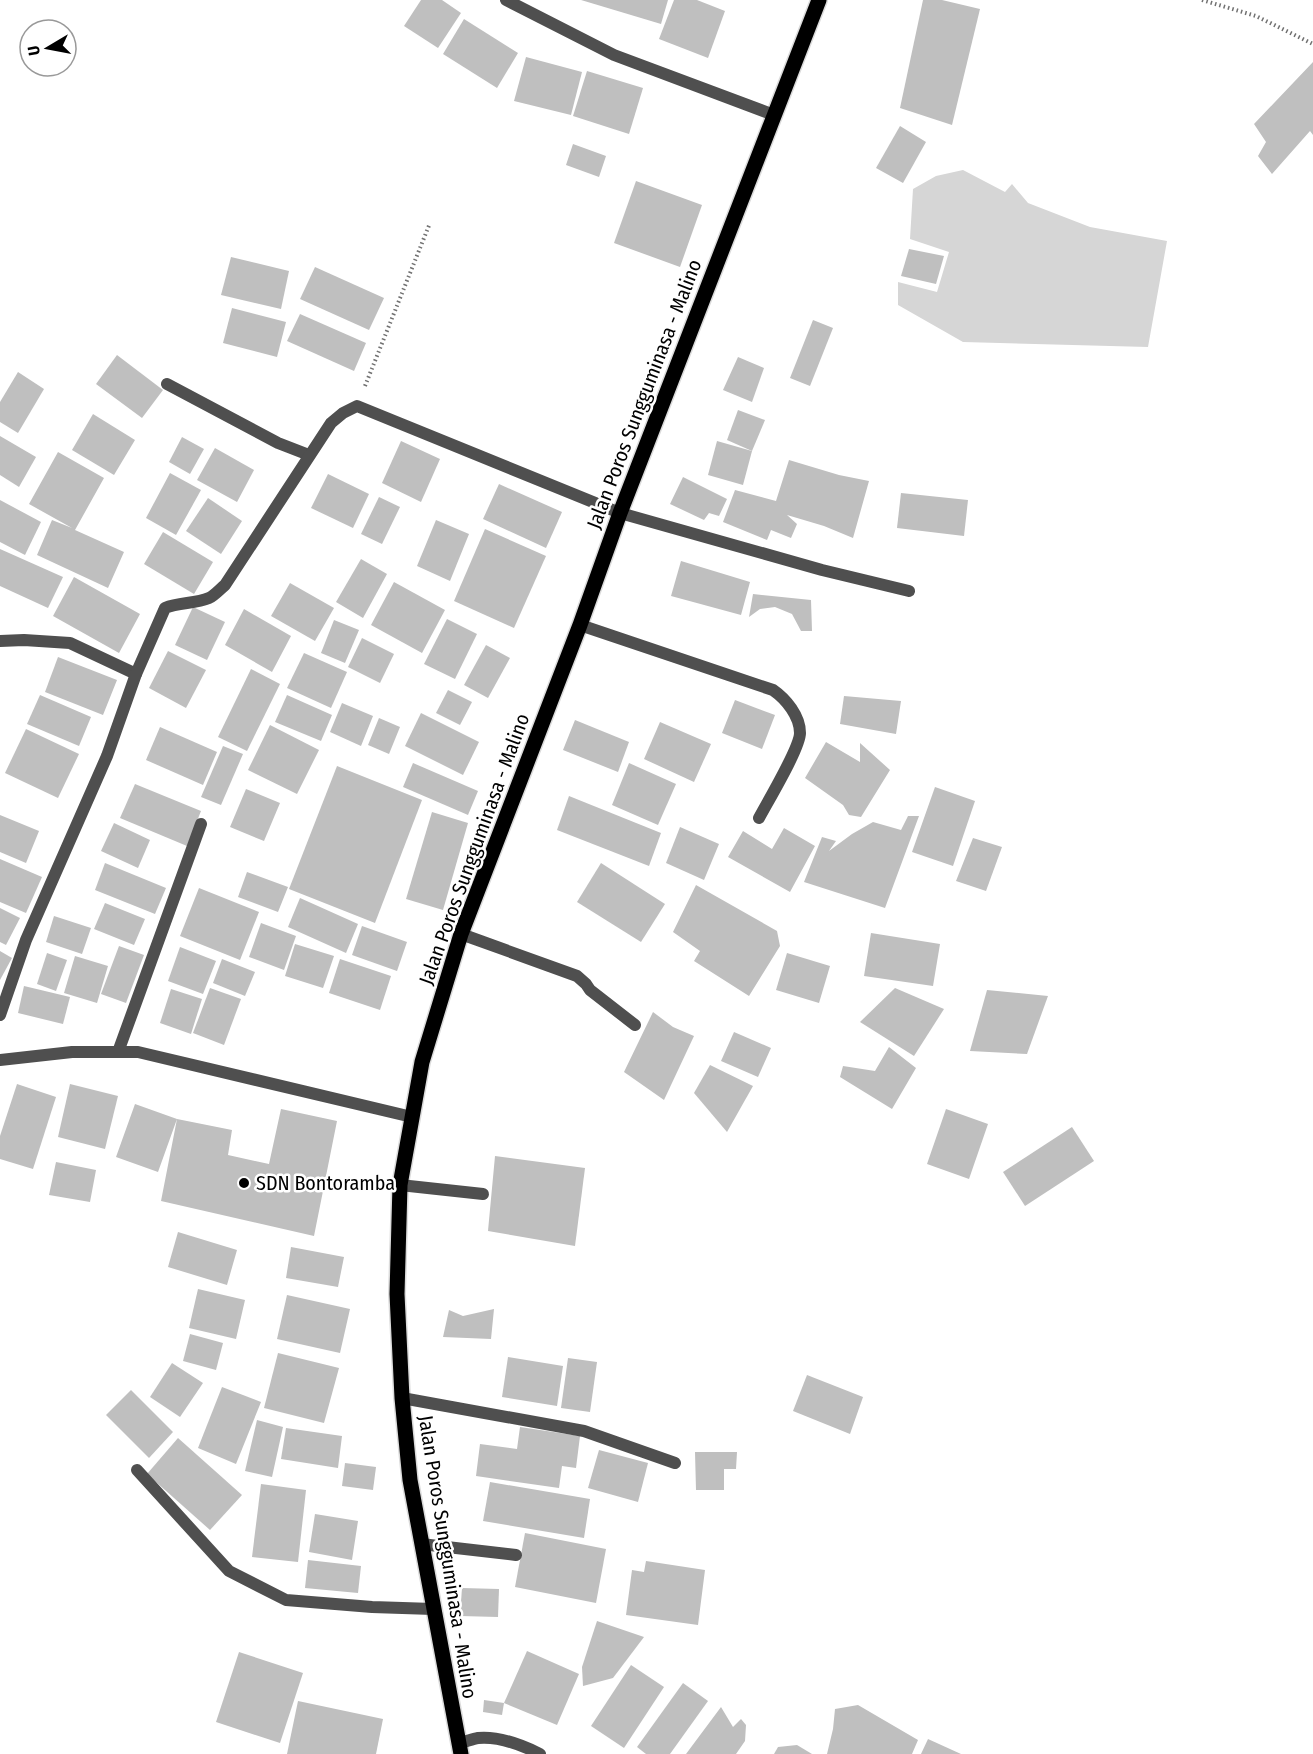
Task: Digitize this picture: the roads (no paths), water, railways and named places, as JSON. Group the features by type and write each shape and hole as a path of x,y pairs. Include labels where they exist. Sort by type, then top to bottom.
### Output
{"main road":[{"name":"Jalan Poros Sungguminasa - Malino","path":"460,1749 410,1480 402,1398 397,1294 400,1185 422,1062 461,934 580,625 620,513 819,0"}],"street":[{"path":"506,0 614,55 774,116"},
{"path":"167,384 278,443 309,455"},
{"path":"0,1015 26,940 107,756 136,674 165,608 176,603 210,597 225,585 331,423 343,413 357,406 620,513 822,570 909,591"},
{"path":"580,625 772,690 782,697 794,716 800,734 795,749 759,818"},
{"path":"0,641 70,643 136,674"},
{"path":"118,1053 201,824"},
{"path":"461,934 577,976 590,990 635,1025"},
{"path":"0,1060 72,1052 138,1052 412,1117"},
{"path":"400,1185 483,1194"},
{"path":"402,1398 584,1431 675,1463"},
{"path":"136,1470 229,1571 286,1600 433,1609"},
{"path":"422,1544 516,1555"},
{"path":"460,1749 479,1738 499,1739 527,1747 540,1754"}],"place":[{"name":"SDN Bontoramba","path":"244,1183"}]}
